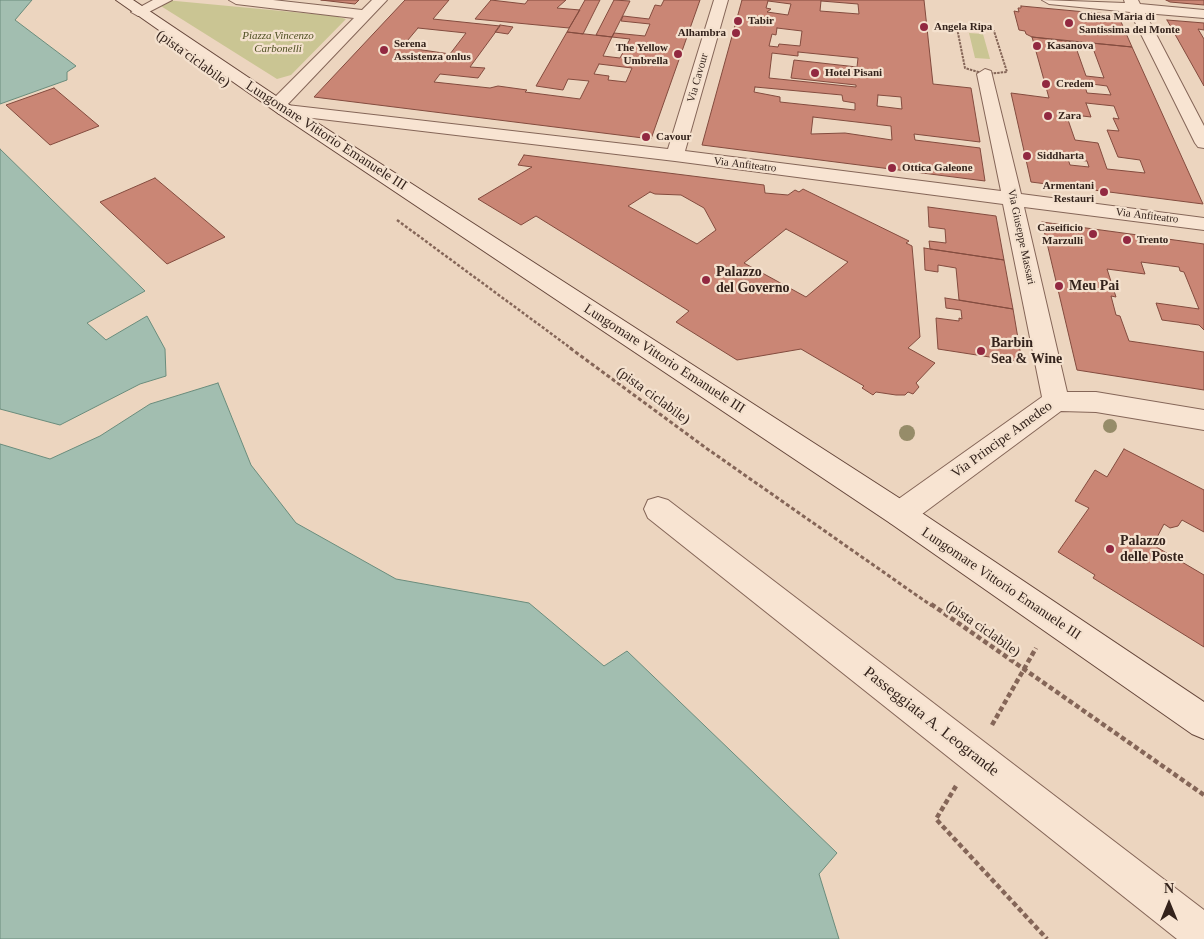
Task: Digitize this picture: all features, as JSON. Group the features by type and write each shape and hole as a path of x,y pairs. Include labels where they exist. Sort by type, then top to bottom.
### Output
{"street":[{"name":"Lungomare Vittorio Emanuele III","path":"122,0 281,107 900,514 1204,722"},
{"path":"138,12 165,0"},
{"path":"236,0 364,16"},
{"path":"281,107 380,0"},
{"name":"Via Cavour","path":"675,155 721,0"},
{"path":"1049,0 1133,4 1204,14"},
{"path":"1133,4 1204,143"},
{"name":"Via Giuseppe Massari","path":"985,74 1056,401"},
{"name":"Via Anfiteatro","path":"281,107 675,155 1204,224"},
{"name":"Via Principe Amedeo","path":"900,514 1056,401 1096,402 1204,420"},
{"name":"Passeggiata A. Leogrande","path":"658,509 1204,935"}],"path":[{"name":"(pista ciclabile)","path":"390,215 706,448 1204,795"},
{"path":"975,756 1022,669 1055,621"},
{"path":"936,820 1047,939"}],"green space":[{"name":"Piazza Vincenzo Carbonelli","path":"165,0 335,16 346,19 291,75 277,79 156,3"},
{"path":"969,33 983,34 990,59 975,58"}],"shaded area":[{"path":"0,0 32,0 15,20 76,66 67,72 67,80 0,104"},
{"path":"0,149 145,291 87,323 106,340 147,316 165,349 166,376 140,384 60,425 0,409"},
{"path":"218,383 251,465 296,523 396,579 529,603 604,666 627,651 837,853 819,874 839,939 0,939 0,444 50,459 100,436 150,404"}],"building":[{"path":"321,0 359,0 355,4"},
{"path":"405,0 449,0 433,19 500,26 470,67 485,68 478,78 440,74 434,82 490,88 498,86 527,90 525,92 580,99 589,81 568,79 563,90 536,86 567,32 612,37 614,33 645,36 650,24 621,21 623,16 649,19 655,5 661,6 664,0 700,0 651,139 314,97","holes":["418,28 466,33 450,54 402,47","612,37 630,39 620,58 603,56","599,64 632,68 626,82 608,80 609,76 594,74"]},
{"path":"491,0 525,4 528,0 566,0 557,8 580,10 569,28 475,19"},
{"path":"585,0 600,0 583,34 567,32"},
{"path":"614,0 630,1 612,37 596,35"},
{"path":"742,0 924,0 933,84 971,88 980,142 914,134 915,140 980,148 985,181 702,145","holes":["768,1 791,4 788,15 767,12 771,9 766,8","821,1 858,4 859,14 820,11","777,28 802,31 800,46 779,44 778,47 769,46 772,34 776,35","798,52 858,58 857,67 794,60 791,78 856,85 856,87 769,78 772,53 798,56","755,87 842,95 843,101 855,103 855,110 780,102 780,97 754,92","878,95 901,97 902,109 877,106","813,117 891,126 892,140 845,133 811,134"]},
{"path":"1166,0 1204,0 1204,5 1170,2"},
{"name":"Chiesa Maria di Santissima del Monte","path":"1021,6 1118,15 1132,47 1032,37 1026,34 1025,31 1019,30 1014,11 1019,12 1018,8 1021,8"},
{"path":"1167,20 1204,23 1204,30 1198,29 1204,39 1204,86"},
{"path":"500,25 513,27 508,34 495,32"},
{"path":"1032,37 1074,42 1086,76 1104,78 1091,43 1132,47 1203,204 1031,182 1011,93 1049,98","holes":["1084,83 1107,86 1111,95 1087,93","1086,103 1114,106 1119,119 1113,118 1119,131 1107,130 1118,157 1140,160 1145,173 1107,169 1098,143 1075,140 1066,114 1091,117","1068,159 1087,161 1089,167 1070,165"]},
{"path":"54,88 99,126 50,145 6,105"},
{"name":"Palazzo del Governo","path":"524,155 764,185 765,193 788,195 795,190 799,192 803,189 909,241 906,243 912,246 920,337 908,348 935,363 916,383 919,387 913,394 908,392 905,395 896,395 876,392 873,395 862,388 864,386 801,349 737,360 676,322 689,311 536,216 521,225 478,199 532,167 518,165","holes":["650,192 655,194 681,195 704,208 716,230 697,244 628,206","786,229 848,262 806,297 744,263"]},
{"path":"155,178 225,237 167,264 100,202"},
{"path":"928,207 996,216 1004,260 930,249 929,241 946,243 945,229 929,227"},
{"path":"1042,222 1204,244 1204,330 1199,325 1162,320 1156,303 1199,309 1184,272 1180,271 1179,267 1141,262 1145,274 1107,269 1116,297 1111,296 1116,315 1120,316 1129,341 1204,352 1204,390 1077,370"},
{"path":"924,248 1004,260 1013,309 959,300 956,268 938,265 938,272 925,270"},
{"path":"945,298 1013,309 1022,362 938,349 936,318 959,321 959,318 962,319 961,310 946,308"},
{"name":"Palazzo delle Poste","path":"1124,449 1204,490 1204,532 1182,520 1178,526 1170,528 1164,524 1153,545 1204,575 1204,647 1093,578 1095,575 1058,552 1089,508 1075,501 1095,470 1107,477"}],"place":[{"name":"Tabir","path":"738,21"},
{"name":"Chiesa Maria di Santissima del Monte","path":"1069,23"},
{"name":"Angela Ripa","path":"924,27"},
{"name":"Alhambra","path":"736,33"},
{"name":"Kasanova","path":"1037,46"},
{"name":"Serena Assistenza onlus","path":"384,50"},
{"name":"The Yellow Umbrella","path":"678,54"},
{"name":"Hotel Pisani","path":"815,73"},
{"name":"Credem","path":"1046,84"},
{"name":"Zara","path":"1048,116"},
{"name":"Cavour","path":"646,137"},
{"name":"Siddharta","path":"1027,156"},
{"name":"Ottica Galeone","path":"892,168"},
{"name":"Armentani Restauri","path":"1104,192"},
{"name":"Caseificio Marzulli","path":"1093,234"},
{"name":"Trento","path":"1127,240"},
{"name":"Palazzo del Governo","path":"706,280"},
{"name":"Meu Pai","path":"1059,286"},
{"name":"Barbin Sea & Wine","path":"981,351"},
{"name":"Palazzo delle Poste","path":"1110,549"}]}
